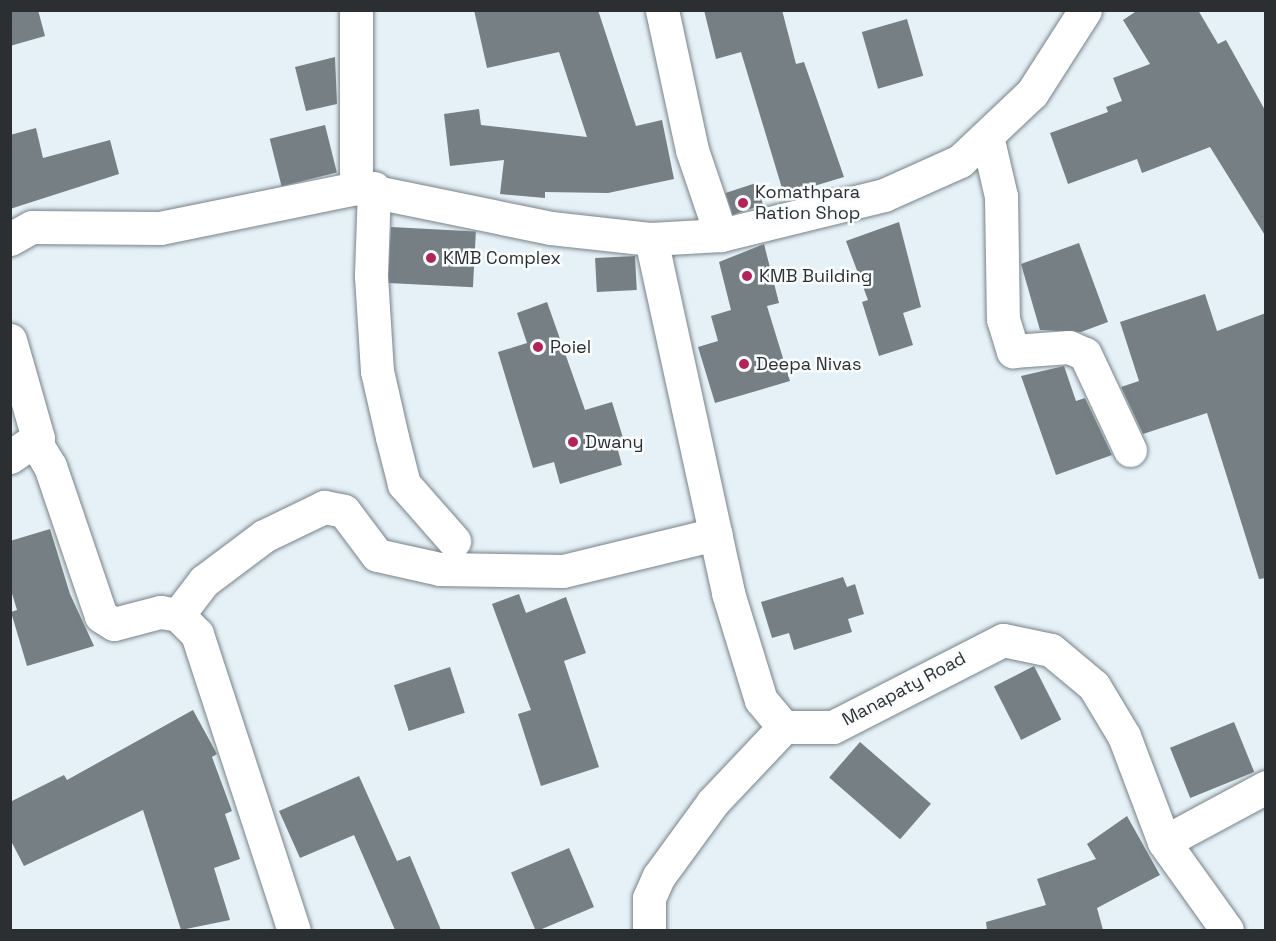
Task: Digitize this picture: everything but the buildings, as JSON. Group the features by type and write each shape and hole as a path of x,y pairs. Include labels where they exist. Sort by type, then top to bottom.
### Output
{"street":[{"path":"356,10 377,371 404,484 454,541"},
{"path":"662,10 692,150 721,236"},
{"path":"10,239 32,227 160,228 365,188 551,228 651,239 721,236 884,195 960,161 1032,93 1085,10"},
{"path":"987,136 1001,196 1003,319 1013,351 1069,347 1085,354 1130,450"},
{"path":"643,928 659,876 713,802 784,727 761,700 745,657 651,239"},
{"path":"10,340 23,450 50,466 101,616 114,624 160,612 178,615 197,634 294,930"},
{"path":"178,615 196,589 264,536 324,507 344,511 377,555 398,564 440,569 563,571 716,534"},
{"name":"Manapaty Road","path":"784,727 832,727 1002,640 1051,650 1094,686 1124,736 1164,842 1227,930"},
{"path":"1164,842 1266,787"}],"place":[{"name":"Komathpara Ration Shop","path":"743,203"},
{"name":"KMB Complex","path":"431,258"},
{"name":"KMB Building","path":"747,276"},
{"name":"Poiel","path":"538,347"},
{"name":"Deepa Nivas","path":"744,364"},
{"name":"Dwany","path":"573,442"}]}
